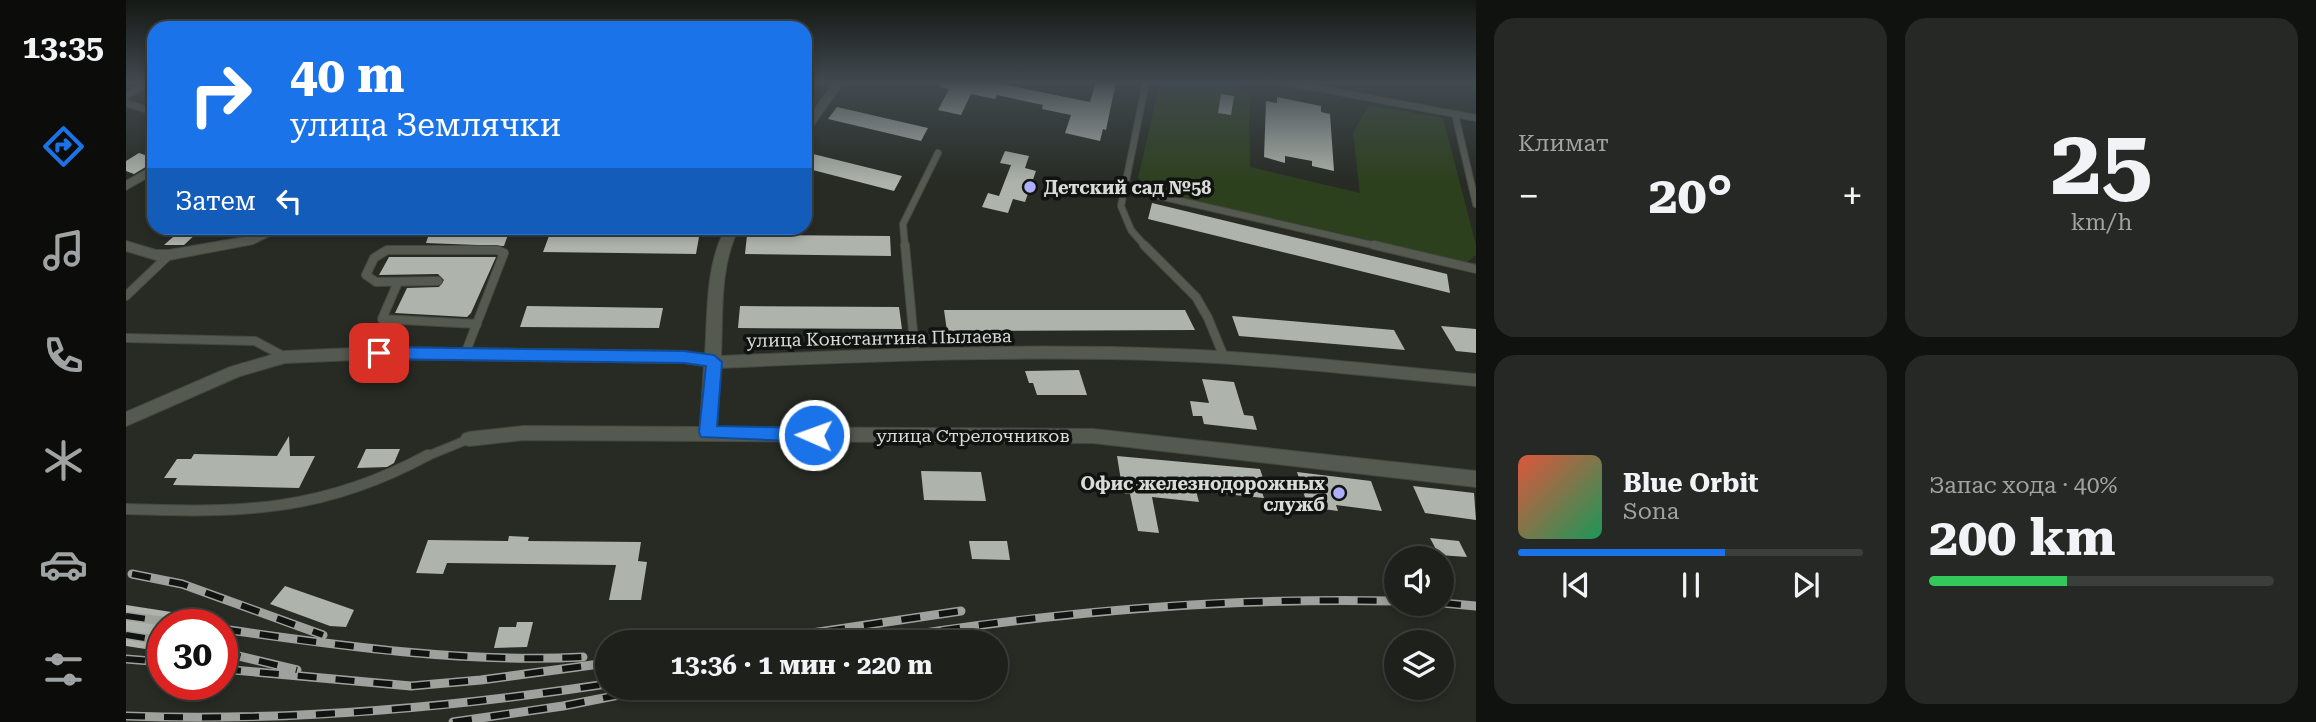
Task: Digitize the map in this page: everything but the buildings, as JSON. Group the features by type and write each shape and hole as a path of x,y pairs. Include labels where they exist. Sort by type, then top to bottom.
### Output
{"street":[{"path":"126,186 147,173"},
{"path":"126,246 156,255 169,255 253,240 264,235"},
{"path":"708,432 719,263 728,235"},
{"name":"улица Константина Пылаева","path":"126,419 236,371 285,357 465,354 684,357 714,362 915,353 1109,353 1224,357 1476,380"},
{"name":"улица Стрелочников","path":"469,439 501,434 708,432 1093,436 1476,479"}],"lane":[{"path":"1139,116 1121,216 1131,230 1199,300 1224,357"},
{"path":"1454,116 1476,204"},
{"path":"915,353 904,225 938,153"},
{"path":"1124,188 1476,269"},
{"path":"438,281 376,282 366,275 374,258 381,252 394,249 502,251 506,256 465,354"},
{"path":"126,296 169,255"},
{"path":"398,282 382,319 477,324"},
{"path":"126,338 255,341 285,357"},
{"path":"127,510 247,510 292,503 380,479 411,466 448,445 469,439"}],"green space":[{"path":"1152,116 1249,116 1250,167 1360,193 1353,133 1363,116 1443,118 1476,245 1476,255 1467,262 1153,191 1138,178"}],"railway":[{"path":"132,574 182,584 323,635"},
{"path":"947,630 1130,609 1262,602 1384,601"},
{"path":"1454,604 1476,606"},
{"path":"832,630 961,611"},
{"path":"126,616 147,619"},
{"path":"238,631 402,652 492,658 583,657"},
{"path":"126,635 147,638"},
{"path":"238,656 297,670"},
{"path":"126,659 147,661"},
{"path":"238,670 411,686 481,680 595,665"},
{"path":"126,716 307,715 487,700 595,686"},
{"path":"453,722 595,700"}],"place":[{"name":"Детский сад №58","path":"1030,187"},
{"name":"Офис железнодорожных служб","path":"1339,493"}],"route":[{"path":"379,353 684,357 714,362 708,432 814,435"}]}
